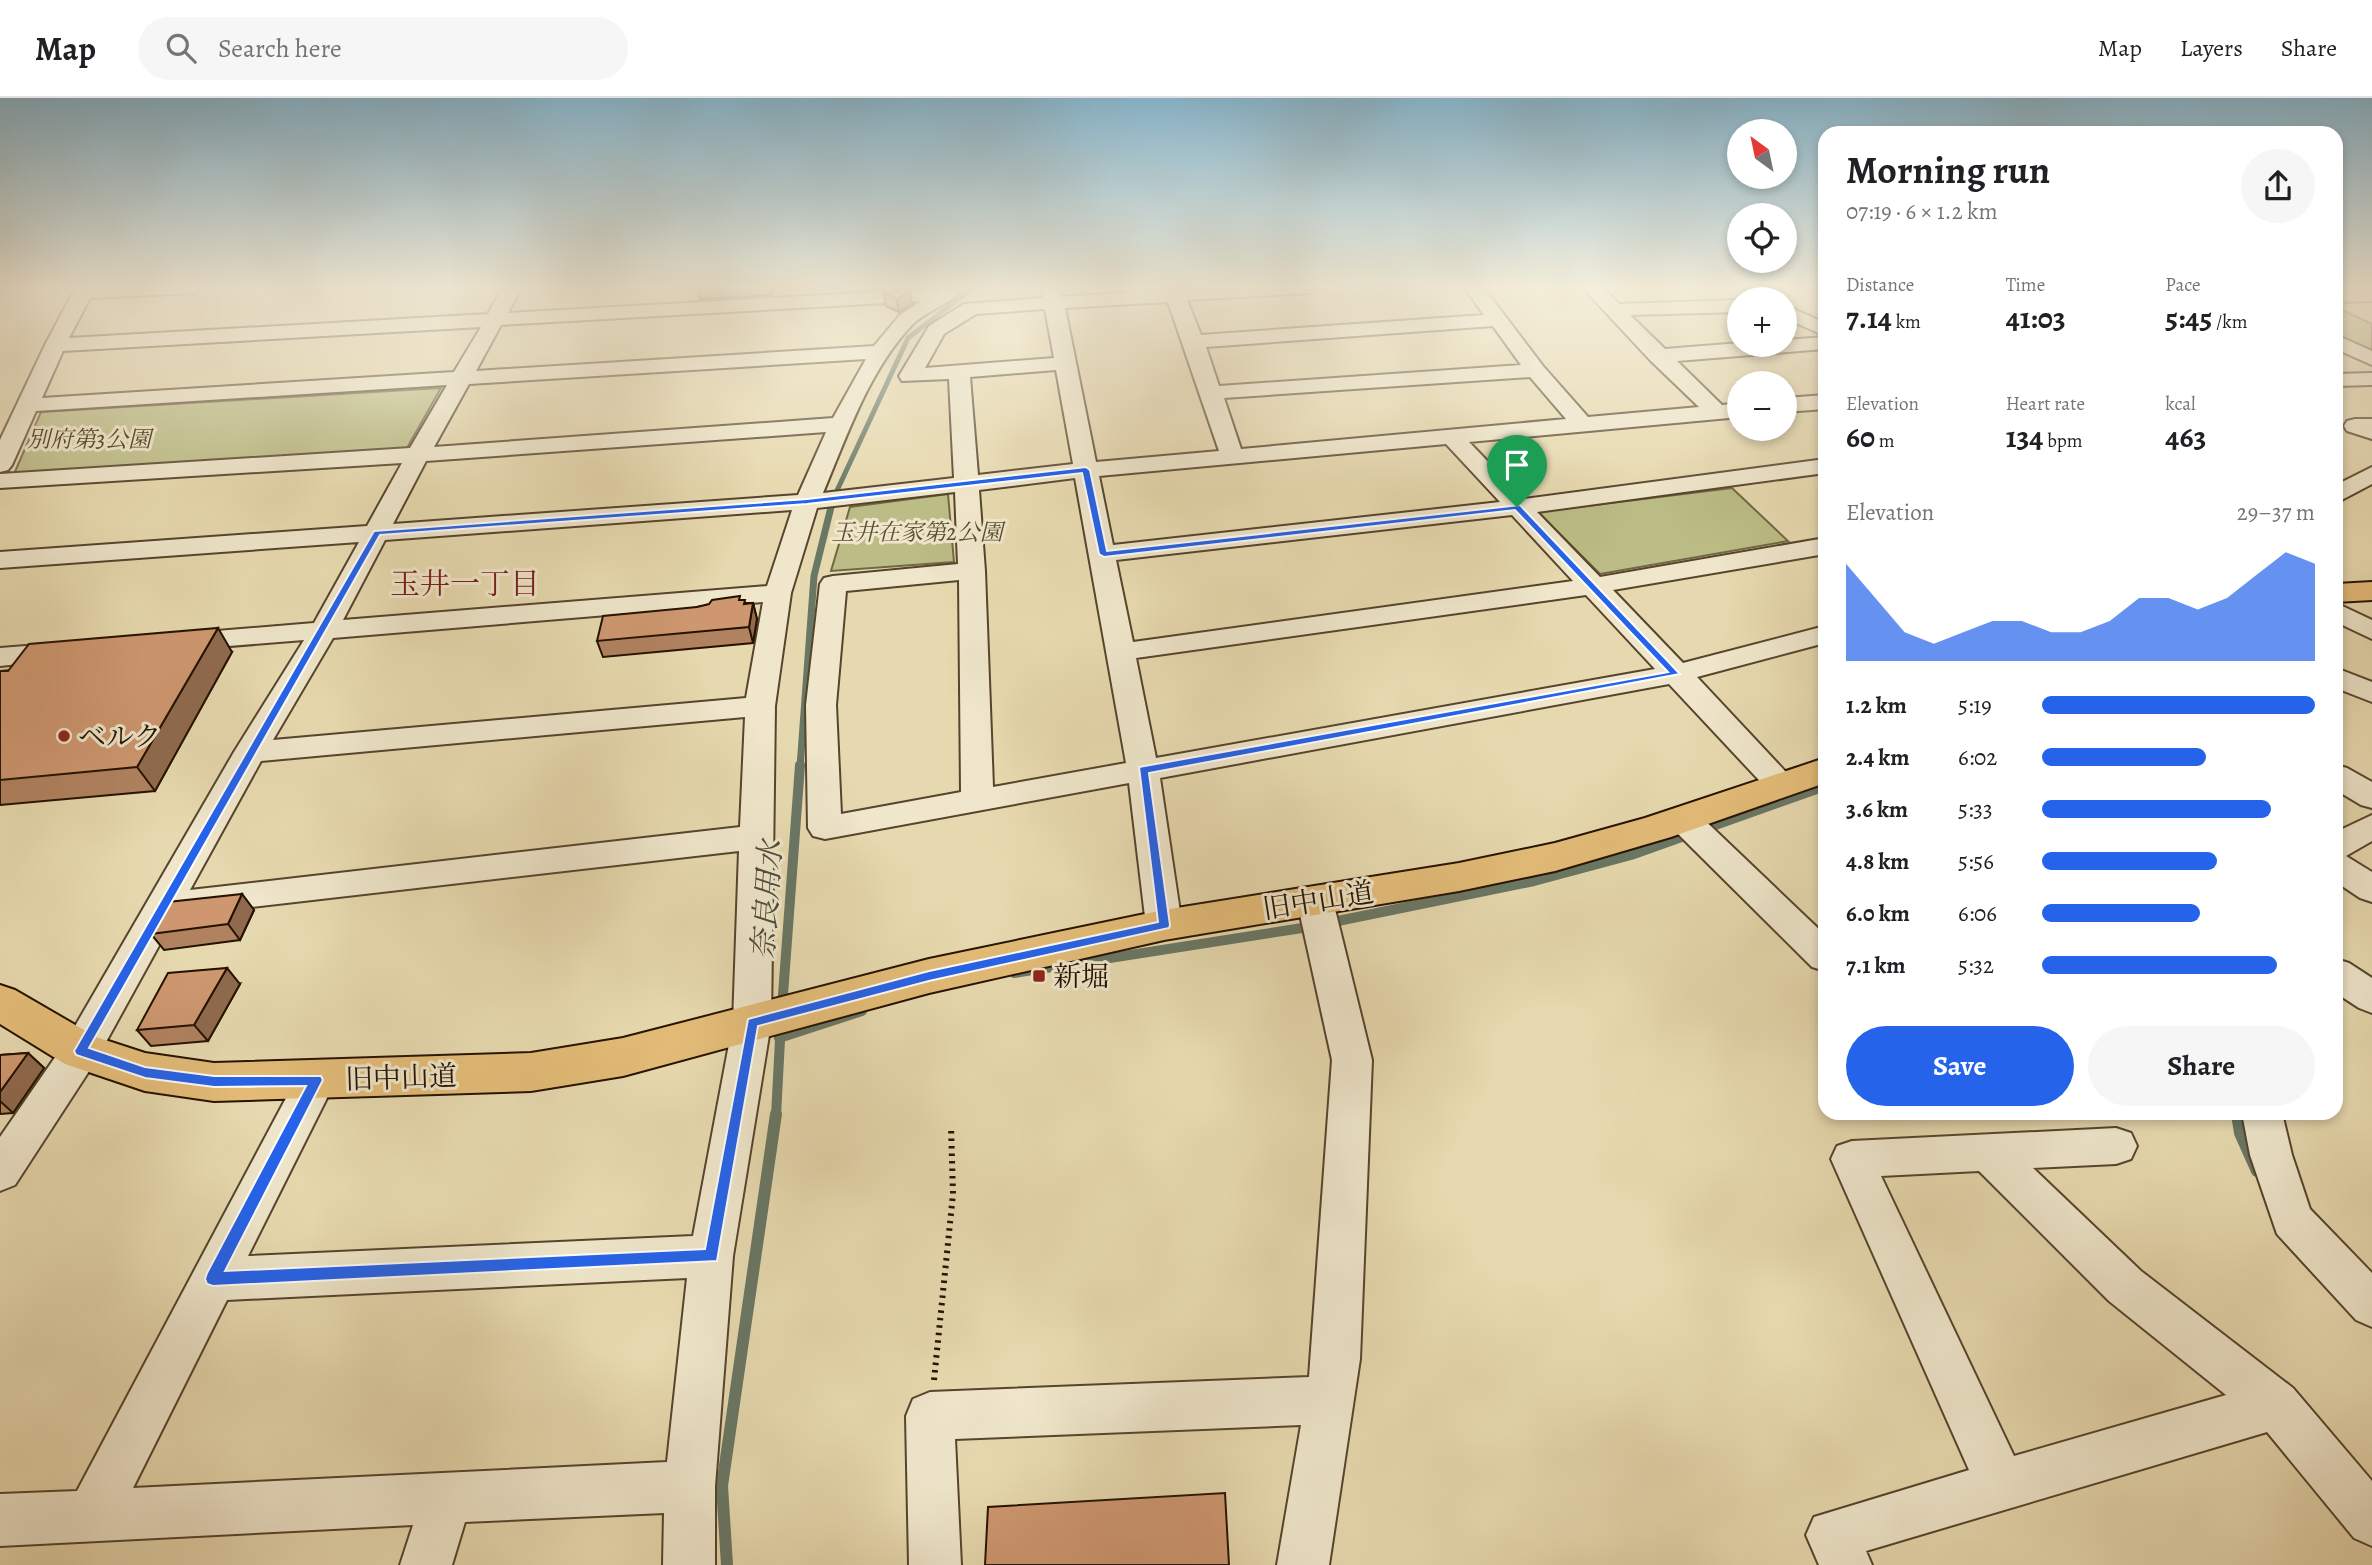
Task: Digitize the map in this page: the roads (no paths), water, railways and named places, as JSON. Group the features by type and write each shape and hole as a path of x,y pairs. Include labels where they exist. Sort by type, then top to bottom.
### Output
{"main road":[{"path":"2343,593 2372,591"},
{"name":"旧中山道","path":"0,1002 81,1051 145,1072 214,1082 531,1072 623,1057 929,976 1164,925 1459,877 1555,857 1683,819 1818,772"}],"street":[{"path":"2,455 50,355"},
{"path":"0,1171 81,1051 250,752 324,630 474,355"},
{"path":"28,405 826,355"},
{"path":"688,1565 690,1486 711,1256 776,1016 757,837 760,705 778,593 807,502 841,424 878,355"},
{"path":"922,355 911,376 1066,363"},
{"path":"1064,355 1143,770 1164,925"},
{"path":"1198,355 1232,456"},
{"path":"1526,355 1583,425"},
{"path":"1657,356 1664,355"},
{"path":"1657,356 1716,412"},
{"path":"1209,393 1536,370"},
{"path":"959,371 972,571 978,800"},
{"path":"2343,380 2372,379"},
{"path":"1797,404 1818,403"},
{"path":"0,560 807,502 1086,470 1727,411"},
{"path":"0,481 418,455 841,424"},
{"path":"1451,436 1782,785"},
{"path":"1104,554 1818,472"},
{"path":"2343,492 2372,474"},
{"path":"1121,652 1592,586 1818,547"},
{"path":"972,571 833,584 821,705 825,828 1675,674 1818,636"},
{"path":"149,645 778,593"},
{"path":"2343,615 2372,631"},
{"path":"0,657 94,649"},
{"path":"2343,680 2372,693"},
{"path":"250,752 760,705"},
{"path":"2343,779 2372,797"},
{"path":"1683,819 1818,950"},
{"path":"2346,870 2372,827"},
{"path":"164,904 757,837"},
{"path":"1303,1565 1336,1359 1352,1060 1315,901"},
{"path":"2343,977 2372,998"},
{"path":"92,1515 316,1080"},
{"path":"2263,1120 2270,1155 2292,1220 2372,1306"},
{"path":"2001,1486 1852,1159 2116,1146"},
{"path":"1988,1152 2125,1286 2276,1405 2372,1520"},
{"path":"213,1279 711,1256"},
{"path":"936,1565 930,1416 1330,1400"},
{"path":"1846,1565 1832,1535 2276,1405"},
{"path":"0,1520 690,1486"},
{"path":"426,1565 447,1498"}],"waterway":[{"name":"奈良用水","path":"834,497 900,355"},
{"name":"奈良用水","path":"800,767 814,576 834,495"},
{"name":"奈良用水","path":"782,1008 800,765"},
{"path":"1328,923 1534,881 1631,855 1818,788"},
{"path":"1014,973 1315,926"},
{"path":"780,1038 862,1011"},
{"name":"奈良用水","path":"780,1038 781,1021"},
{"name":"奈良用水","path":"776,1116 780,1038"},
{"name":"奈良用水","path":"727,1565 722,1486 776,1114"},
{"path":"2238,1120 2240,1133 2257,1171"}],"place":[{"name":"ベルク","path":"64,736"},
{"name":"新堀","path":"1039,976"}],"district":[{"name":"玉井一丁目","path":"465,584"}],"park label":[{"name":"別府第3公園","path":"89,439"},
{"name":"玉井在家第2公園","path":"917,532"}]}
